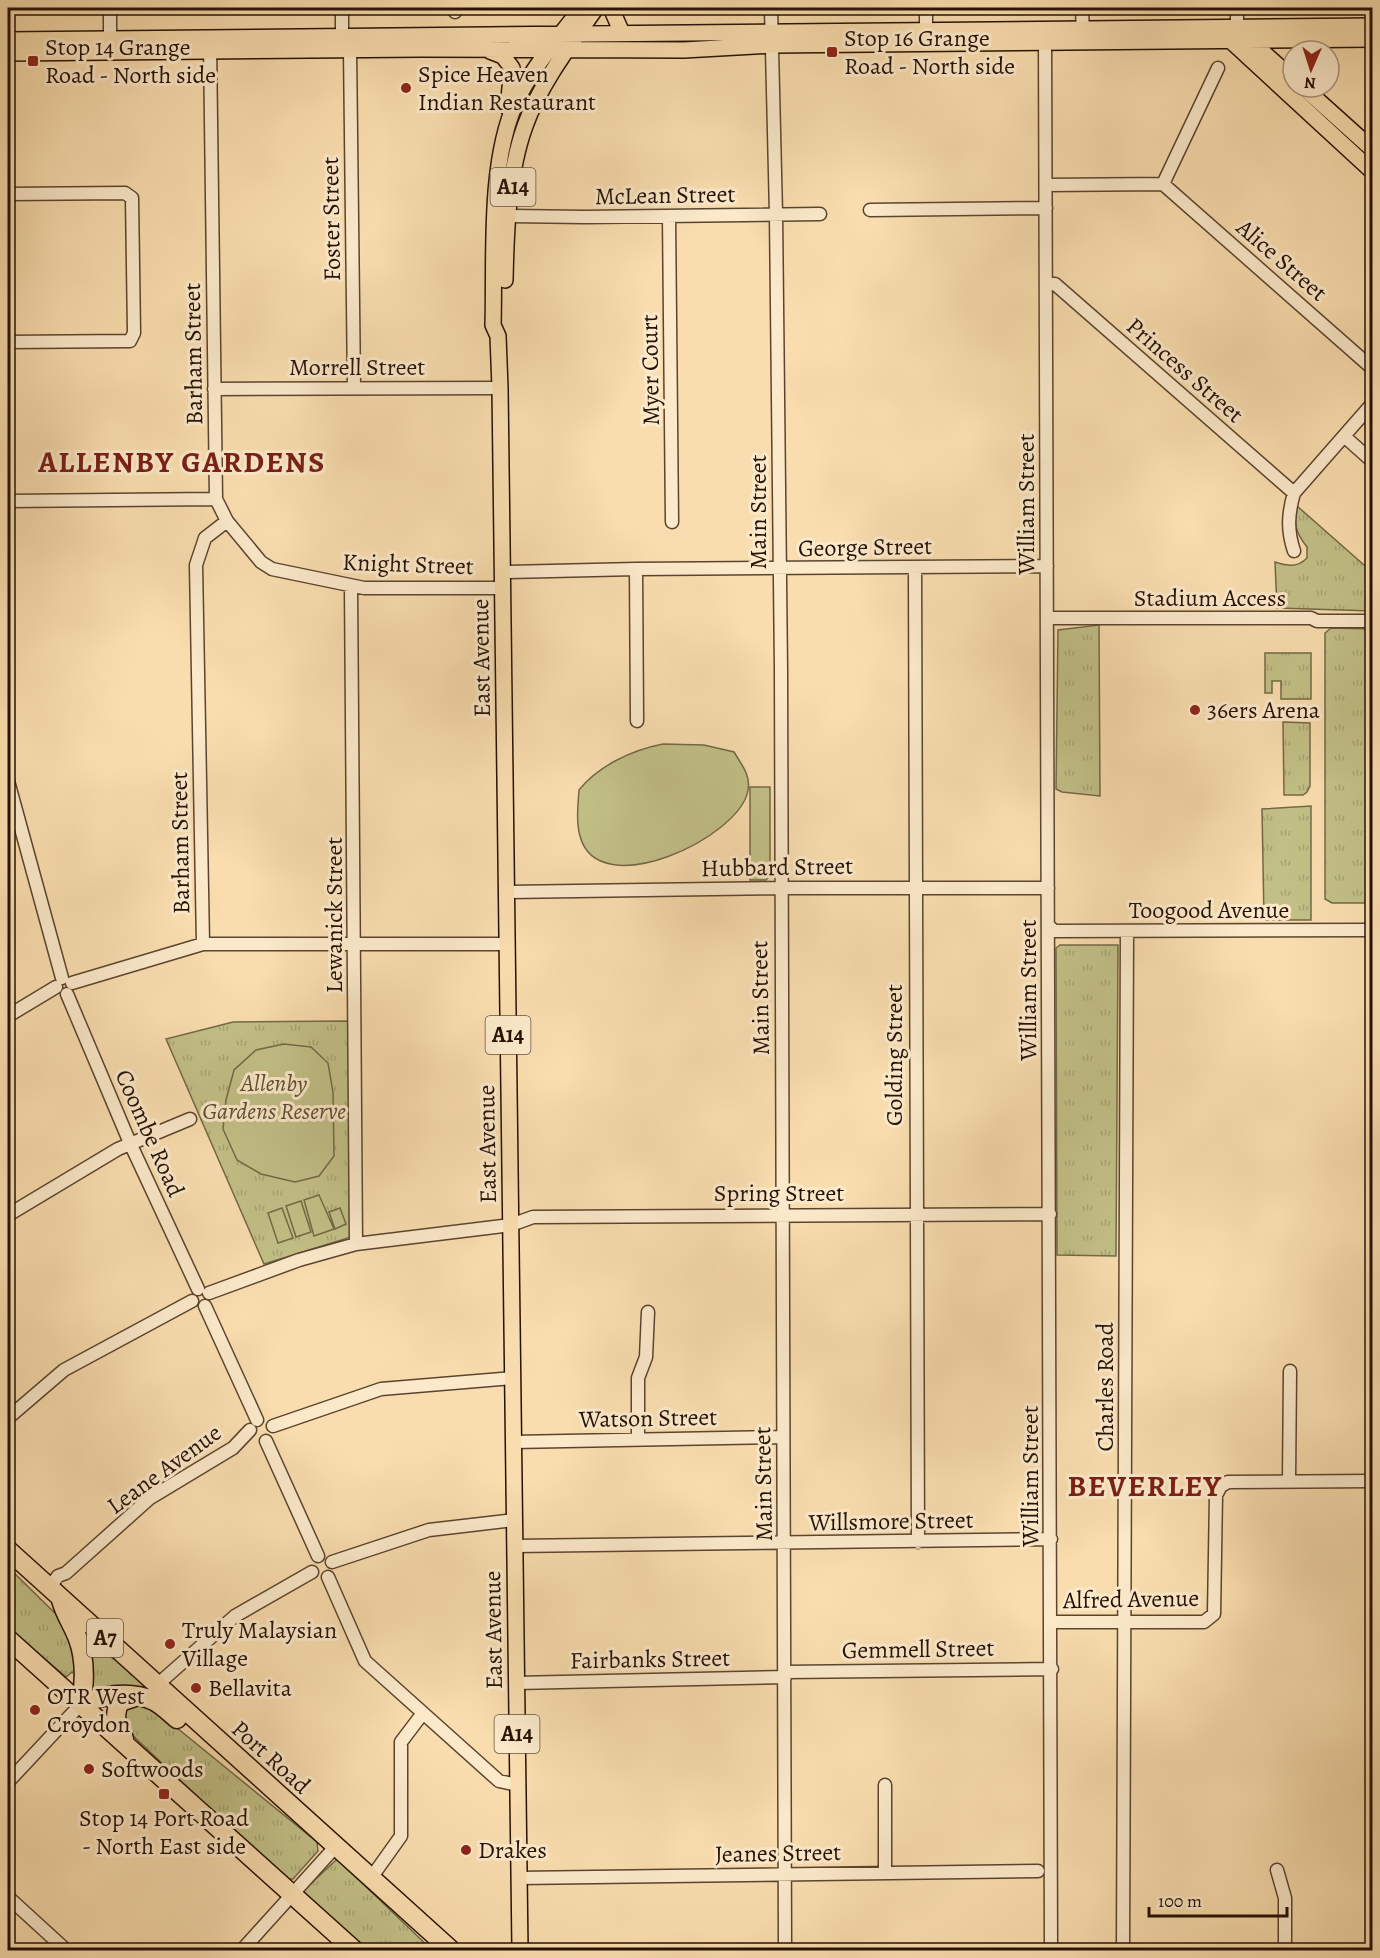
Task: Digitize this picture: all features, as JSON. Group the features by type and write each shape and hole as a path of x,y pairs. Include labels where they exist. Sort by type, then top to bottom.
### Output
{"highway":[{"name":"Port Road","path":"8,1550 451,1950"},
{"path":"55,1593 77,1637 84,1659 81,1704"},
{"path":"8,1639 354,1950"},
{"path":"81,1704 111,1694 135,1696 155,1701 190,1729 202,1727"},
{"path":"127,1746 116,1723 116,1709 120,1702 135,1696"}],"main road":[{"name":"A14","path":"569,34 581,8"},
{"name":"A14","path":"569,34 596,8"},
{"path":"611,8 622,33"},
{"path":"8,53 110,46 210,44 342,35 622,33 772,39 1234,34 1372,26"},
{"path":"210,44 350,49 705,50 772,39 926,30 1045,35"},
{"name":"East Avenue","path":"520,1950 500,388 498,336 493,325 495,239 501,151 507,126 520,93 569,34"},
{"path":"1234,34 1250,41 1281,68"},
{"path":"1234,34 1372,171"},
{"path":"1341,39 1372,39"},
{"path":"8,40 110,46"},
{"path":"1250,41 1281,40"},
{"path":"1273,61 1273,50 1281,43"},
{"path":"488,50 507,60 513,72 507,126"},
{"name":"East Avenue","path":"498,336 504,324 510,216 516,158 525,126 558,50"},
{"path":"1316,99 1372,149"}],"street":[{"path":"110,8 110,46"},
{"path":"342,8 342,35 350,49"},
{"name":"Main Street","path":"771,8 777,214 785,1950"},
{"path":"926,8 926,30"},
{"path":"1082,8 1083,35"},
{"path":"1234,34 1237,8"},
{"name":"William Street","path":"1045,35 1052,1622 1051,1950"},
{"name":"Barham Street","path":"203,944 196,565 205,538 227,521 216,500 210,44"},
{"name":"Foster Street","path":"350,49 354,388"},
{"path":"1046,185 1163,184 1218,68"},
{"name":"Alice Street","path":"1163,184 1372,368"},
{"path":"8,194 126,193 132,198 134,333 130,340 8,342"},
{"path":"870,210 1046,208"},
{"name":"McLean Street","path":"510,216 820,214"},
{"name":"Myer Court","path":"669,216 672,522"},
{"name":"Princess Street","path":"1047,284 1055,284 1294,493"},
{"name":"Morrell Street","path":"214,389 500,388"},
{"path":"1294,551 1289,536 1289,511 1294,493 1346,437 1372,404"},
{"path":"1346,437 1372,461"},
{"path":"8,501 216,500"},
{"name":"Knight Street","path":"227,521 261,562 272,569 351,586 503,580"},
{"name":"Golding Street","path":"915,567 914,887 918,1542"},
{"name":"George Street","path":"503,580 636,569 1047,567"},
{"path":"636,569 637,722"},
{"name":"Lewanick Street","path":"351,586 356,942 356,1244"},
{"name":"Stadium Access","path":"1048,618 1311,618 1317,621 1372,621"},
{"name":"Coombe Road","path":"8,781 64,985 130,1143 200,1294"},
{"name":"Hubbard Street","path":"507,892 914,887 1048,888"},
{"name":"Toogood Avenue","path":"1048,926 1054,932 1372,930"},
{"name":"Charles Road","path":"1123,1950 1127,932"},
{"path":"8,1016 64,985 203,944 356,942 507,944"},
{"path":"8,1215 130,1143 190,1119"},
{"name":"Spring Street","path":"8,1418 64,1370 200,1294 299,1260 356,1244 511,1225 533,1217 1050,1214"},
{"path":"200,1294 197,1306 205,1306 253,1425 255,1440 266,1441"},
{"path":"638,1438 638,1378 646,1357 648,1312"},
{"path":"1290,1371 1290,1480"},
{"path":"273,1426 381,1389 512,1378"},
{"path":"253,1425 267,1421 273,1426"},
{"name":"Leane Avenue","path":"55,1593 58,1576 66,1573 150,1498 233,1448 253,1425"},
{"path":"266,1441 272,1435 273,1426"},
{"name":"Watson Street","path":"513,1442 783,1437"},
{"path":"266,1441 318,1556"},
{"name":"Alfred Avenue","path":"1052,1622 1204,1622 1214,1614 1216,1495 1221,1486 1228,1482 1372,1481"},
{"path":"332,1562 429,1530 514,1521"},
{"name":"Willsmore Street","path":"514,1546 1051,1539"},
{"path":"318,1556 327,1556 332,1562 333,1572 328,1577 318,1578 312,1572 311,1564 318,1556"},
{"path":"157,1685 236,1616 312,1572"},
{"path":"328,1577 365,1661 499,1781 518,1785"},
{"name":"Gemmell Street","path":"785,1675 1052,1669"},
{"name":"Fairbanks Street","path":"516,1683 785,1675"},
{"path":"8,1782 81,1704"},
{"path":"371,1878 401,1836 401,1742 423,1713"},
{"path":"885,1785 885,1871"},
{"path":"242,1950 336,1846"},
{"path":"1276,1870 1285,1898 1285,1950"},
{"name":"Jeanes Street","path":"519,1878 885,1871 1038,1871"},
{"path":"8,1897 66,1950"}],"green space":[{"path":"1297,506 1372,572 1372,611 1277,608 1275,562 1292,565 1307,558 1307,547 1296,528"},
{"path":"1099,625 1100,796 1062,792 1056,789 1058,630"},
{"path":"1331,628 1372,629 1372,903 1332,903 1325,899 1325,633"},
{"path":"1265,653 1311,653 1311,699 1281,699 1281,681 1272,681 1272,693 1265,693"},
{"path":"1283,722 1310,723 1310,786 1303,795 1284,795"},
{"path":"663,744 704,745 734,752 745,770 749,785 740,808 721,827 697,843 668,856 639,864 613,865 592,856 579,831 579,790 587,781 616,760 639,750"},
{"path":"750,787 770,787 770,876 766,880 750,880"},
{"path":"1311,806 1311,920 1264,920 1262,809"},
{"path":"1060,945 1118,945 1116,1256 1057,1255 1056,948"},
{"name":"Allenby Gardens Reserve","path":"348,1021 351,1237 264,1264 166,1039 233,1022"},
{"path":"284,1044 311,1047 328,1063 333,1092 334,1156 319,1176 295,1182 261,1174 237,1160 223,1129 226,1100 234,1070 256,1050"},
{"path":"319,1195 334,1229 314,1236 304,1200"},
{"path":"301,1201 311,1232 296,1237 286,1206"},
{"path":"282,1208 293,1238 278,1243 268,1213"},
{"path":"340,1208 346,1224 335,1229 329,1212"},
{"path":"8,1567 66,1624 83,1682 72,1672 66,1677 8,1627"},
{"path":"84,1632 147,1688 101,1692 91,1686 93,1670"},
{"path":"136,1704 150,1706 317,1842 318,1851 293,1879 284,1879 127,1730 122,1714 126,1706"},
{"path":"336,1860 432,1950 366,1950 304,1897 303,1891"}],"place":[{"name":"Stop 16 Grange Road - North side","path":"832,52"},
{"name":"Stop 14 Grange Road - North side","path":"33,61"},
{"name":"Spice Heaven Indian Restaurant","path":"406,88"},
{"name":"36ers Arena","path":"1195,710"},
{"name":"Truly Malaysian Village","path":"170,1644"},
{"name":"Bellavita","path":"196,1688"},
{"name":"OTR West Croydon","path":"35,1710"},
{"name":"Softwoods","path":"89,1769"},
{"name":"Stop 14 Port Road - North East side","path":"164,1794"},
{"name":"Drakes","path":"466,1850"}],"district":[{"name":"ALLENBY GARDENS","path":"182,462"},
{"name":"BEVERLEY","path":"1145,1486"}]}
